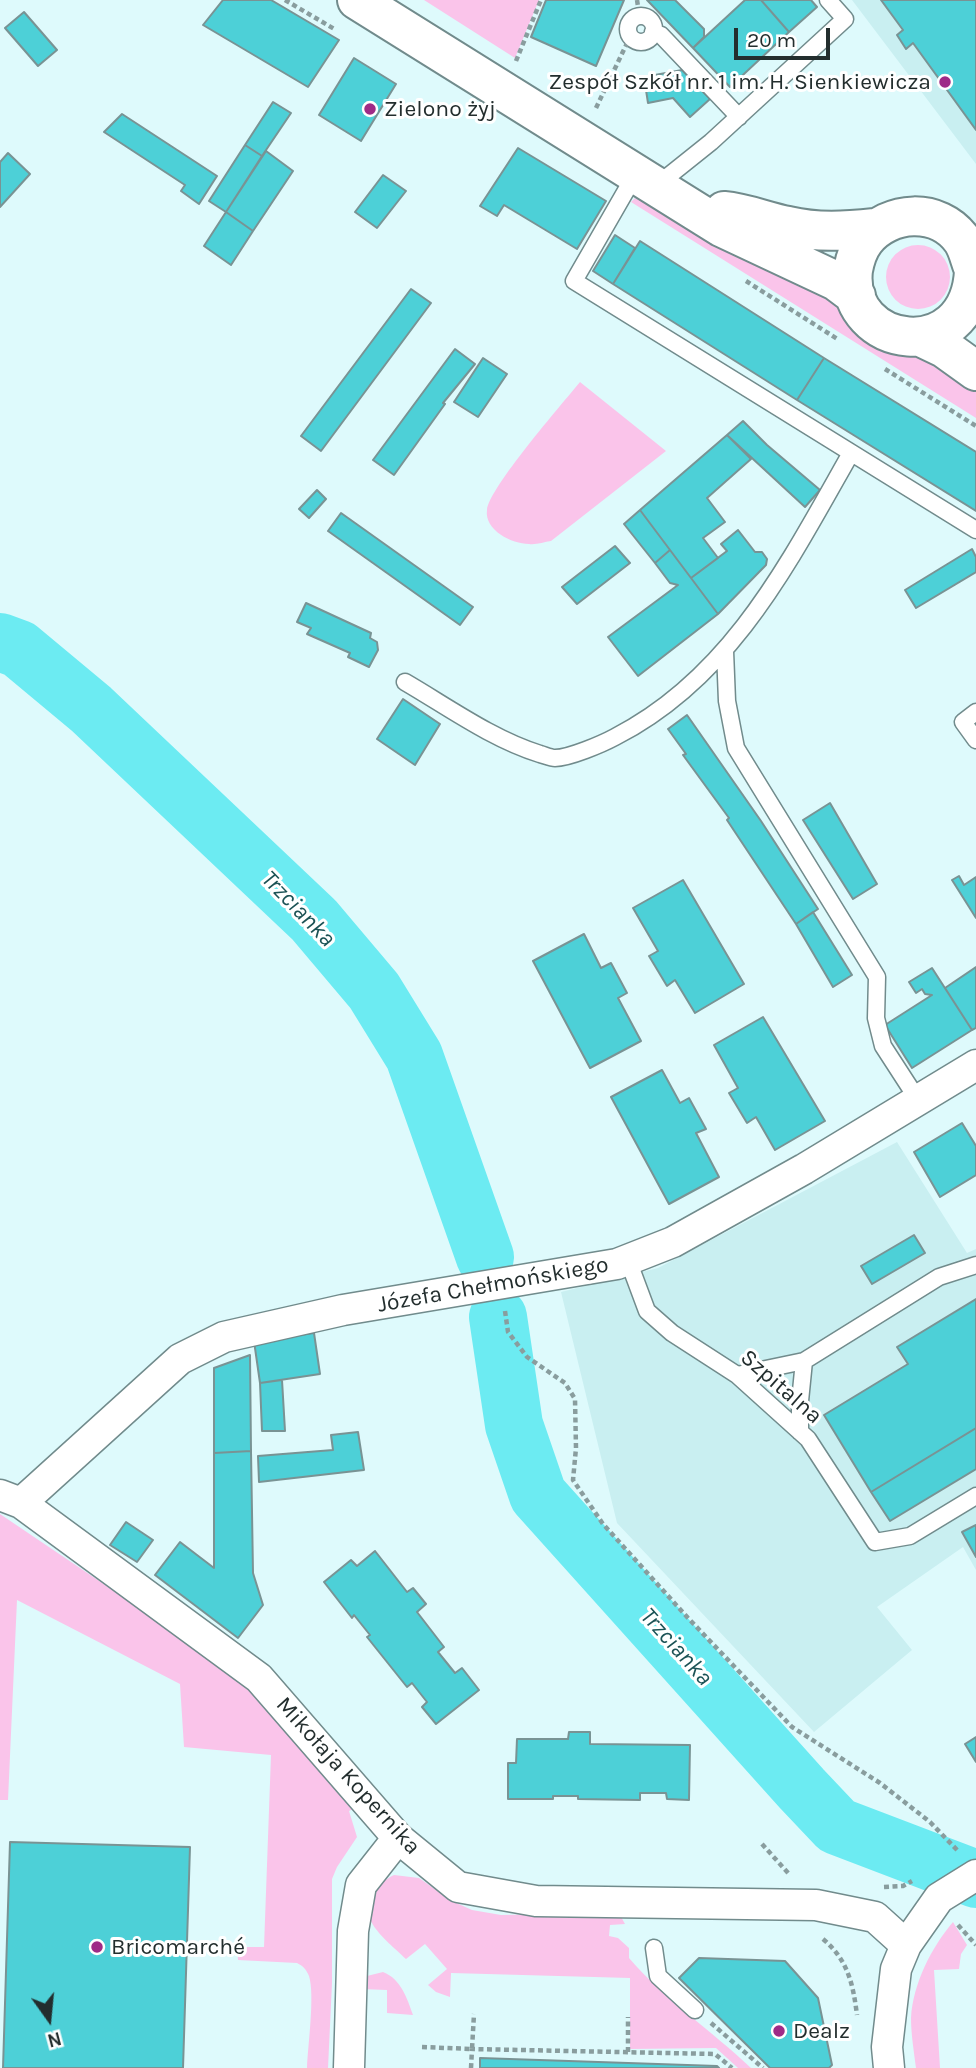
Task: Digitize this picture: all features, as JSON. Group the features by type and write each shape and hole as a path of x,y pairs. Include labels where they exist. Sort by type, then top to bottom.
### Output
{"main road":[{"path":"357,0 721,227 836,281 856,296"},
{"path":"694,209 737,212 790,227 809,229 838,231 876,228"},
{"path":"911,216 929,218 947,226 972,253 973,289 967,306 957,319 940,331 921,337 901,336 882,329 867,316 856,296 852,279 855,259 863,242 876,228 892,219 911,216"},
{"path":"921,337 944,348 976,371"}],"street":[{"name":"Józefa Chełmońskiego","path":"10,1499 180,1359 224,1338 343,1310 618,1264 673,1242 804,1169 976,1065"},
{"name":"Mikołaja Kopernika","path":"10,1499 259,1678 398,1838 458,1887 536,1901 816,1905 875,1917 906,1945"},
{"path":"349,2068 353,1931 361,1885 398,1838"},
{"path":"889,2068 887,2047 896,1969 906,1945 945,1908 969,1865"}],"lane":[{"path":"828,0 845,19 739,117 645,181 574,281 976,530"},
{"path":"640,17 651,21 653,32 649,39 641,42 630,36 630,23 640,17"},
{"path":"653,32 661,35 739,117"},
{"path":"405,682 514,746 555,758 599,746 638,725 681,692 725,651 780,578 851,453"},
{"path":"725,651 727,701 736,748 877,977 876,1018 883,1046 918,1100"},
{"path":"976,712 963,722 976,740"},
{"name":"Szpitalna","path":"628,1260 647,1311 672,1334 737,1375 808,1439 875,1542 910,1536 976,1496"},
{"path":"737,1375 804,1361 939,1277 976,1265"},
{"path":"800,1432 804,1361"},
{"path":"654,1948 658,1976 695,2010"}],"path":[{"path":"516,62 541,0"},
{"path":"637,0 640,17"},
{"path":"592,117 630,36"},
{"path":"501,1284 508,1332 527,1357 565,1383 575,1399 576,1448 573,1480 603,1524 792,1727 880,1783 930,1822 969,1865"},
{"path":"762,1844 794,1880"},
{"path":"945,1908 976,1945"},
{"path":"816,1934 830,1945 846,1967 853,1983 858,2017"},
{"path":"695,2010 763,2068"},
{"path":"471,2068 474,2014"},
{"path":"628,2017 628,2052"},
{"path":"422,2047 715,2054 732,2068"}],"shaded area":[{"path":"424,0 539,0 515,58"},
{"name":"Zespół Szkół nr. 1 im. H. Sienkiewicza","path":"852,0 976,0 976,164"},
{"path":"635,198 766,261 840,305 854,332 867,343 932,363 976,389 976,418 631,202"},
{"path":"918,245 936,251 944,259 950,277 944,295 936,303 918,309 900,303 892,295 886,277 892,259 900,251"},
{"path":"580,382 666,451 551,541 532,544 507,539 494,530 487,517 491,499 528,446"},
{"path":"897,1142 967,1253 976,1249 976,1570 963,1547 877,1607 912,1650 814,1732 617,1523 561,1292 658,1268"},
{"path":"0,1514 241,1679 355,1808 349,1811 357,1837 332,1879 332,1983 328,2068 307,2068 311,1984 303,1967 297,1963 238,1960 237,1947 264,1947 271,1755 184,1747 180,1684 17,1600 8,1800 0,1800"},
{"path":"394,1875 419,1878 452,1901 472,1910 501,1915 620,1915 625,1924 610,1925 609,1936 618,1938 629,1948 629,1958 643,1973 751,2068 738,2068 716,2048 630,2049 630,1978 451,1973 450,1997 436,1992 428,1985 447,1969 425,1944 406,1959 383,1937 371,1920 368,1902 382,1882"},
{"path":"953,1922 967,1945 961,1954 959,1969 934,1970 940,2068 916,2068 911,2018 915,1992 937,1943"},
{"path":"383,1972 399,1984 413,2015 387,2013 387,1990 361,1989 367,1976"}],"building":[{"path":"223,0 271,0 339,40 308,87 203,25"},
{"path":"546,0 624,0 596,66 531,37"},
{"path":"647,0 675,0 704,29 704,37 693,48"},
{"path":"745,0 761,0 789,32 730,87 693,48"},
{"path":"761,0 811,0 817,7 789,32"},
{"name":"Zespół Szkół nr. 1 im. H. Sienkiewicza","path":"881,0 976,0 976,130 913,43 906,49 897,35 903,30"},
{"path":"24,12 57,50 38,66 5,28"},
{"path":"354,58 396,84 361,141 319,115"},
{"path":"682,70 710,99 690,117 673,98 648,103 644,77"},
{"path":"273,102 291,113 262,156 245,145"},
{"path":"122,114 217,176 199,204 181,191 185,185 104,132"},
{"path":"245,145 262,156 226,212 209,201"},
{"path":"518,148 606,201 577,249 504,205 497,216 480,206"},
{"path":"266,151 293,171 253,231 226,212"},
{"path":"8,153 30,174 0,207 0,162"},
{"path":"383,175 406,191 377,228 355,212"},
{"path":"226,212 253,231 231,265 204,246"},
{"path":"615,235 635,248 613,284 593,271"},
{"path":"640,241 824,358 797,400 613,284"},
{"path":"411,289 431,303 321,451 301,436"},
{"path":"455,349 475,364 443,403 445,404 394,475 373,460"},
{"path":"483,358 507,374 478,417 454,402"},
{"path":"824,358 976,452 976,511 797,400"},
{"path":"743,421 820,490 805,507 727,435"},
{"path":"727,435 751,459 707,498 725,522 703,538 718,558 691,578 640,510"},
{"path":"317,490 326,499 309,518 299,509"},
{"path":"640,510 670,550 655,563 624,524"},
{"path":"341,513 473,607 460,625 328,531"},
{"path":"738,530 755,552 762,552 767,559 766,565 718,614 691,578 727,551 721,544"},
{"path":"615,546 630,563 577,604 562,587"},
{"path":"972,549 976,557 976,572 916,608 905,590"},
{"path":"670,550 718,614 638,676 608,637 678,585 670,583 655,563"},
{"path":"306,603 371,633 370,638 377,642 378,650 369,667 348,657 350,653 307,634 311,628 297,622"},
{"path":"403,699 440,724 415,765 377,739"},
{"path":"687,715 818,909 796,924 727,820 729,818 683,755 686,754 668,729"},
{"path":"830,803 877,884 853,899 803,820"},
{"path":"959,876 964,885 976,877 976,918 952,880"},
{"path":"683,880 744,984 695,1013 675,980 667,986 649,956 658,951 633,908"},
{"path":"813,912 852,975 833,987 796,924"},
{"path":"584,934 601,968 611,963 627,993 618,998 641,1041 590,1068 533,961"},
{"path":"976,967 976,1028 972,1030 945,988"},
{"path":"932,968 972,1030 912,1068 885,1025 932,995 925,994 922,989 916,993 909,982"},
{"path":"763,1017 825,1121 775,1150 756,1117 747,1123 729,1093 738,1088 714,1045"},
{"path":"662,1070 680,1103 689,1098 706,1129 696,1133 719,1177 669,1204 611,1097"},
{"path":"962,1123 976,1146 976,1175 940,1197 914,1152"},
{"path":"914,1235 925,1253 872,1284 861,1266"},
{"path":"976,1299 976,1428 871,1492 824,1415 908,1364 897,1347"},
{"path":"314,1333 320,1374 260,1383 254,1341"},
{"path":"250,1355 251,1451 214,1453 214,1368"},
{"path":"282,1380 285,1431 262,1431 260,1383"},
{"path":"976,1428 976,1469 890,1521 871,1492"},
{"path":"358,1432 364,1470 259,1482 258,1456 333,1450 331,1435"},
{"path":"251,1451 253,1573 263,1605 238,1638 155,1575 180,1542 214,1568 214,1453"},
{"path":"126,1522 153,1540 137,1562 110,1545"},
{"path":"976,1525 976,1557 962,1532"},
{"path":"375,1551 407,1592 413,1588 426,1604 417,1612 444,1647 438,1652 455,1673 462,1668 479,1690 436,1724 422,1707 427,1702 412,1683 407,1687 367,1637 370,1635 354,1615 352,1618 324,1582 351,1560 357,1566"},
{"path":"569,1732 590,1732 590,1744 690,1745 689,1800 667,1799 666,1793 640,1793 640,1800 578,1799 578,1796 508,1799 508,1763 516,1763 517,1739 568,1739"},
{"path":"976,1737 976,1762 965,1744"},
{"name":"Bricomarché","path":"10,1842 190,1847 183,2068 3,2068"},
{"name":"Dealz","path":"699,1958 785,1961 818,1998 832,2065 829,2068 770,2068 679,1978"},
{"path":"480,2058 717,2066 719,2068 480,2068"}],"waterway":[{"name":"Trzcianka","path":"0,642 19,649 91,709 314,920 374,991 414,1056 485,1257"},
{"name":"Trzcianka","path":"498,1317 514,1425 538,1495 837,1826 976,1879"}],"place":[{"name":"Zespół Szkół nr. 1 im. H. Sienkiewicza","path":"945,82"},
{"name":"Zielono żyj","path":"370,109"},
{"name":"Bricomarché","path":"97,1947"},
{"name":"Dealz","path":"779,2031"}]}
